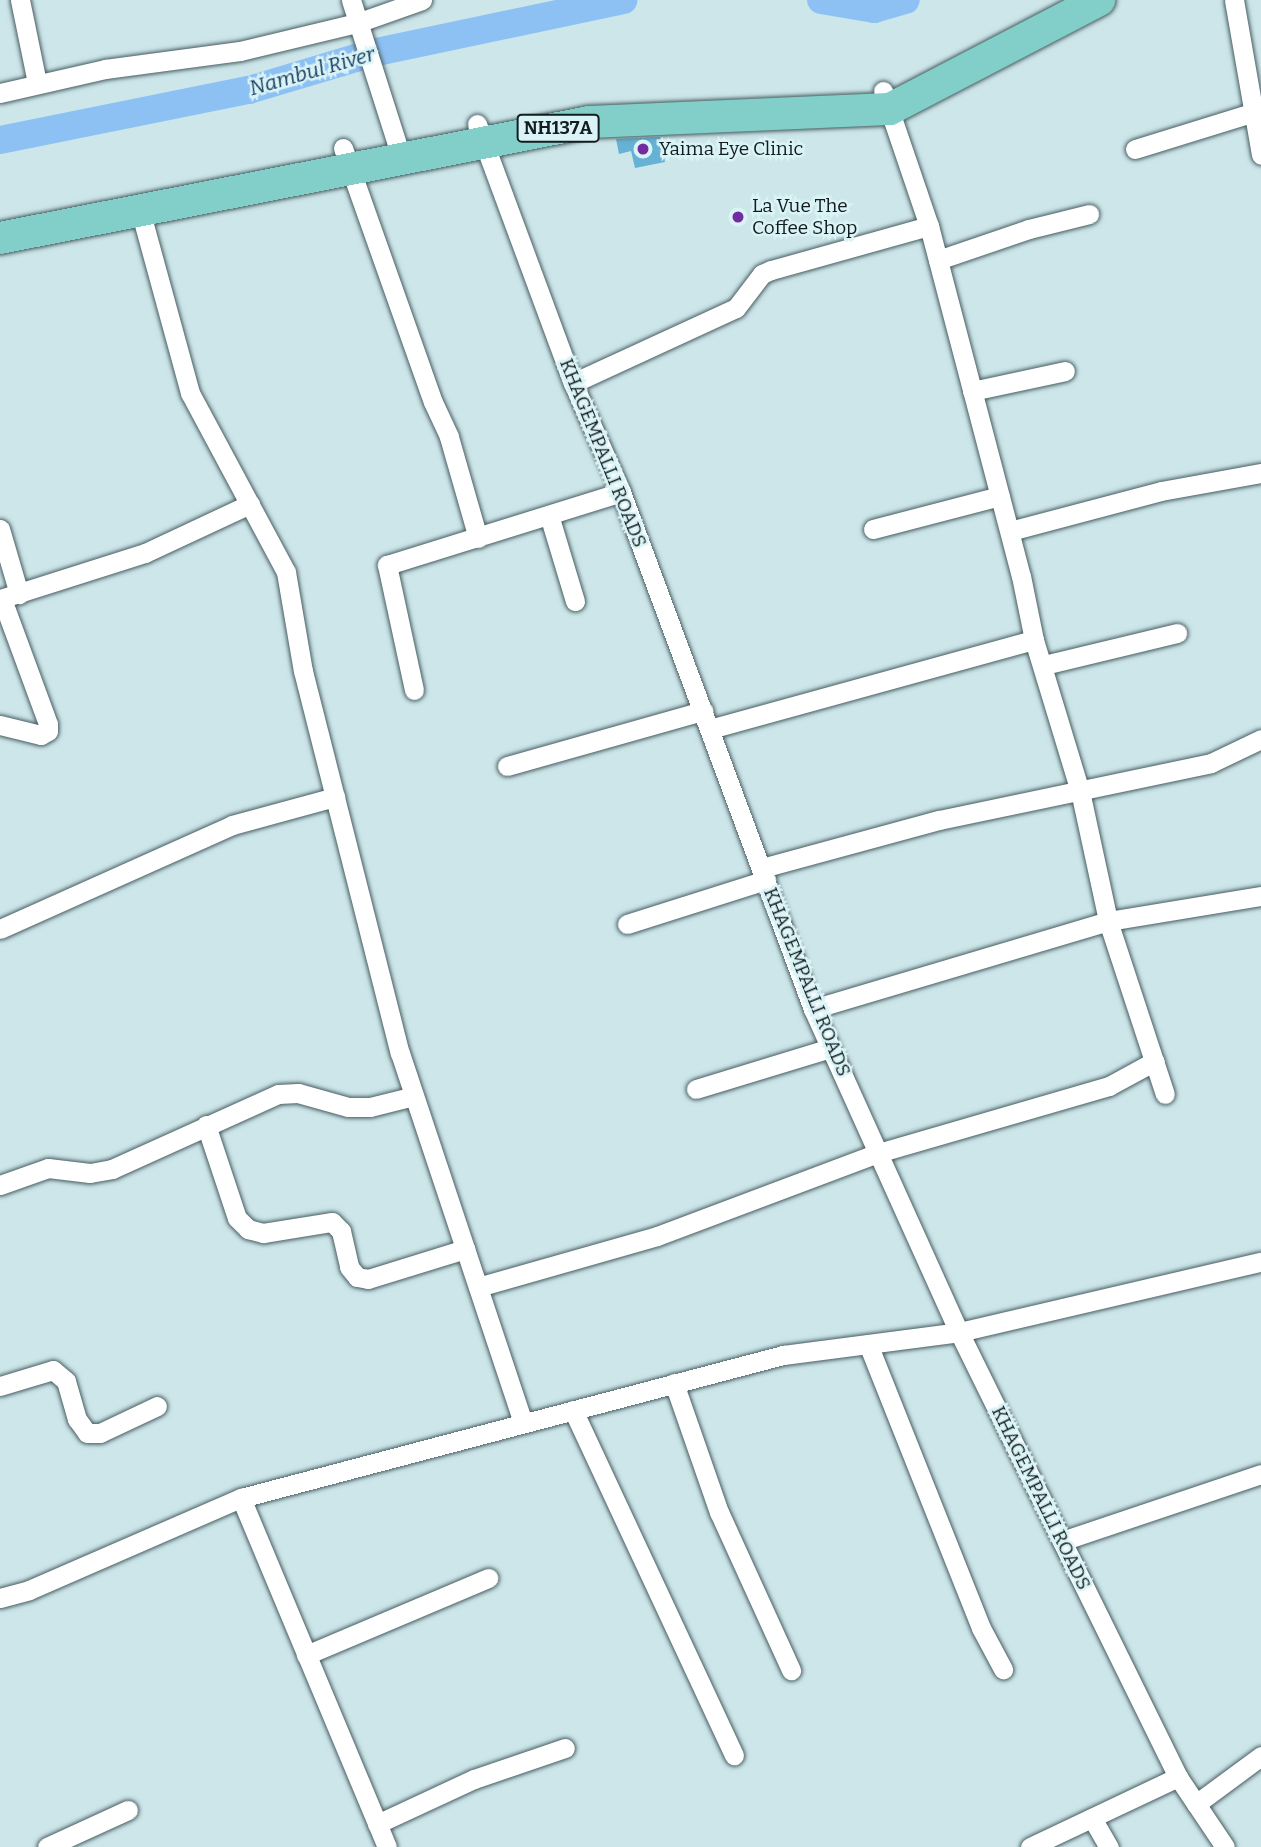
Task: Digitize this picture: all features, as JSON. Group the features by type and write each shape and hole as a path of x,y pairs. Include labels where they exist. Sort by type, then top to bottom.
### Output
{"highway":[{"name":"NH137A","path":"886,100 918,77 1052,0"},
{"name":"NH137A","path":"0,219 480,134 655,97 814,96 886,100 1098,0"},
{"name":"NH137A","path":"0,238 140,210 346,157"}],"street":[{"path":"19,0 37,83"},
{"path":"351,0 399,148"},
{"path":"0,93 37,83 240,51 357,23 422,0"},
{"path":"1234,0 1251,113 1261,155"},
{"path":"886,100 929,226 1010,531 1034,640 1044,665 1080,791 1108,921 1165,1094"},
{"path":"1135,149 1251,113"},
{"name":"KHAGEMPALLI ROADS","path":"480,134 573,383 621,492 813,1009 959,1332 1178,1777 1225,1847"},
{"path":"346,157 433,402 449,437 478,538"},
{"path":"140,210 190,393 286,572 303,671 414,1096 523,1423"},
{"path":"938,260 1029,229 1089,214"},
{"path":"573,383 736,308 762,274 771,270 929,226"},
{"path":"972,390 1065,370"},
{"path":"1010,531 1161,491 1261,473"},
{"path":"414,690 387,565 621,492"},
{"path":"873,529 1000,496"},
{"path":"7,598 145,553 250,504"},
{"path":"549,515 575,601"},
{"path":"0,529 7,598 48,724 48,732 41,735 0,725"},
{"path":"1044,665 1177,633"},
{"path":"507,766 1034,640"},
{"path":"627,924 851,840 1210,763 1261,739"},
{"path":"0,929 232,825 335,796"},
{"path":"813,1009 1108,921 1261,896"},
{"path":"696,1089 830,1048"},
{"path":"478,1287 657,1236 878,1154 1109,1086 1155,1061"},
{"path":"0,1185 48,1168 90,1173 111,1169 278,1094 298,1093 348,1107 370,1107 414,1096"},
{"path":"206,1125 237,1218 248,1229 263,1233 332,1222 341,1231 349,1267 357,1277 368,1279 465,1249"},
{"path":"0,1598 29,1590 241,1497 783,1355 959,1332 1261,1262"},
{"path":"868,1344 981,1628 1003,1669"},
{"path":"0,1386 53,1370 66,1381 77,1419 87,1433 100,1433 157,1406"},
{"path":"674,1383 719,1512 791,1670"},
{"path":"573,1410 734,1755"},
{"path":"1062,1541 1261,1474"},
{"path":"241,1497 387,1847"},
{"path":"306,1655 488,1578"},
{"path":"377,1824 474,1779 565,1748"},
{"path":"1196,1804 1261,1756"},
{"path":"1030,1847 1178,1777"},
{"path":"47,1847 128,1810"},
{"path":"1091,1818 1109,1847"}],"building":[{"path":"660,137 665,162 635,168 631,151 619,154 616,139"}],"waterway":[{"name":"Nambul River","path":"0,140 249,90 372,53 623,0"},
{"name":"Nambul River","path":"821,0 874,9 906,0"}],"place":[{"name":"Yaima Eye Clinic","path":"643,149"},
{"name":"La Vue The Coffee Shop","path":"738,217"}]}
